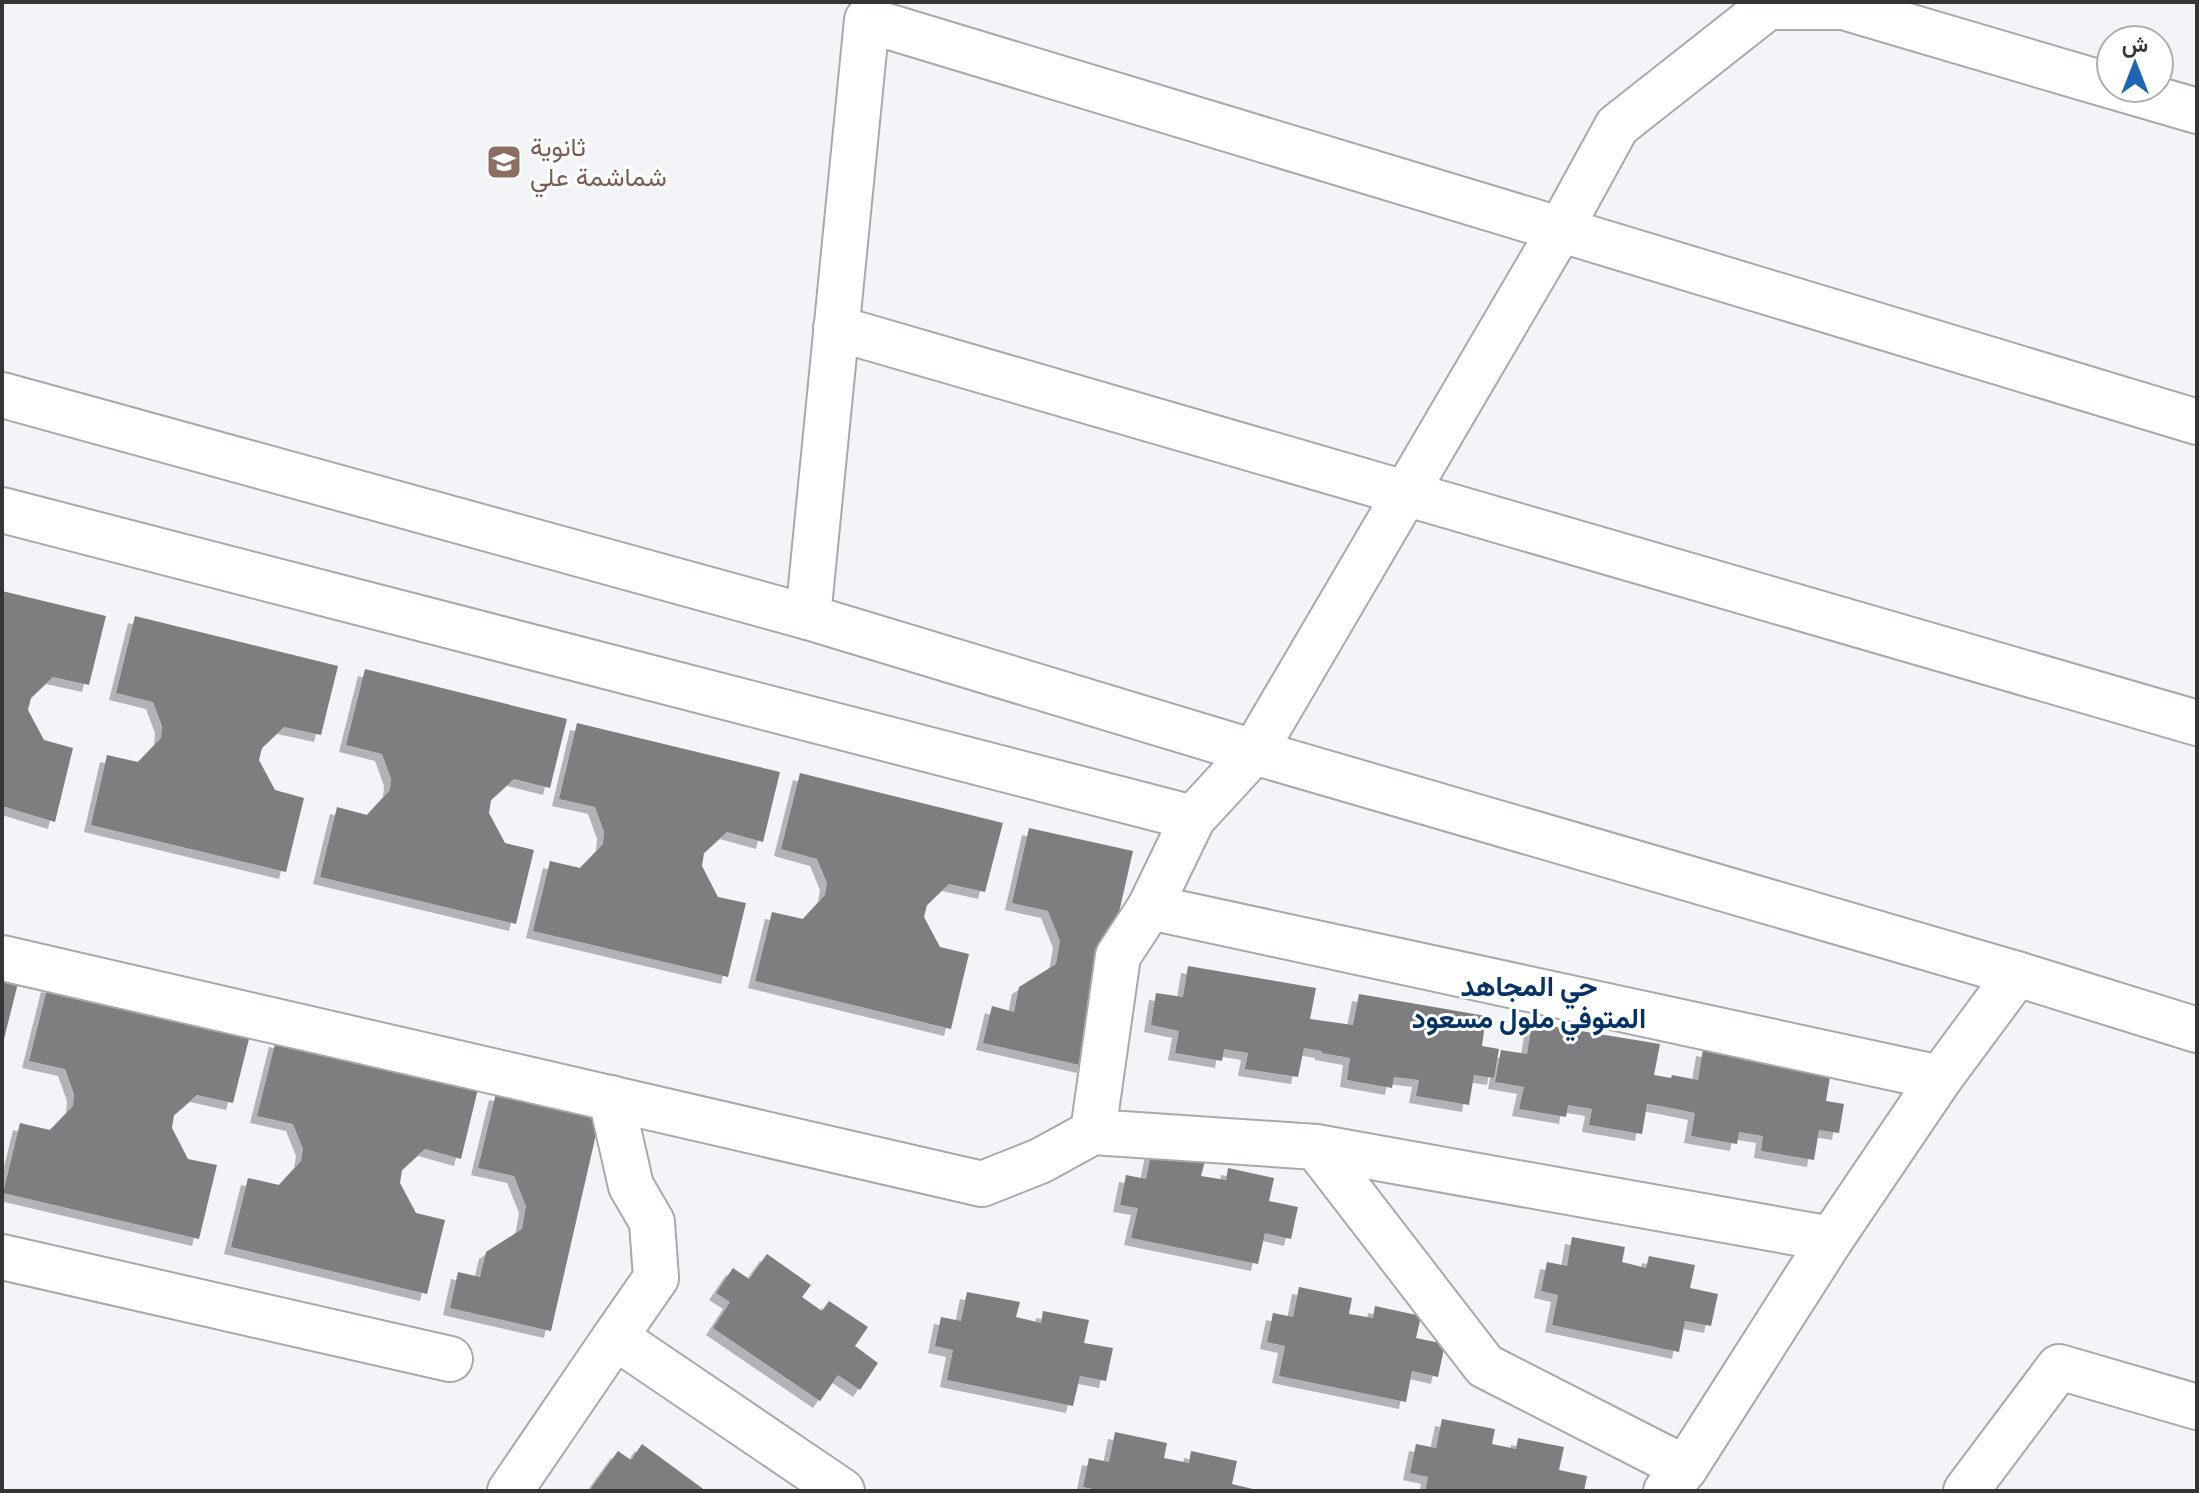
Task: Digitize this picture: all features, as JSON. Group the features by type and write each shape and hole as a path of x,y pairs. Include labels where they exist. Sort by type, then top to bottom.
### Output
{"street":[{"path":"1093,1132 1118,956 1150,907 1193,818 1254,752 1560,230 1617,126 1768,7 1843,7 2095,81"},
{"path":"808,617 868,11 1560,230 2197,422"},
{"path":"2173,104 2197,111"},
{"path":"836,328 2197,723"},
{"path":"2,395 808,617 2197,1030"},
{"path":"2,510 1193,818"},
{"path":"1150,907 1940,1078"},
{"path":"2,958 982,1184 1040,1161 1093,1132 1316,1147 1831,1239"},
{"path":"1316,1147 1485,1366 1675,1479 1940,1078 2017,974"},
{"path":"510,1491 656,1278 652,1222 631,1186 611,1098"},
{"path":"2,1257 450,1359"},
{"path":"615,1337 842,1491"},
{"path":"1966,1491 2059,1367 2197,1407"}],"building":[{"path":"2,591 106,616 89,685 53,677 31,698 28,710 44,740 73,748 55,822 2,806"},
{"path":"135,616 338,666 321,735 284,727 262,748 259,760 275,790 304,798 286,872 91,825 107,755 138,762 161,738 162,726 153,702 116,693"},
{"path":"365,669 567,719 550,788 514,779 491,800 489,813 505,843 534,850 516,924 320,877 337,807 367,815 390,790 391,779 382,754 346,745"},
{"path":"577,723 780,772 763,842 727,832 704,853 702,866 718,897 746,903 728,977 533,931 550,861 580,868 603,844 604,832 595,807 559,799"},
{"path":"800,773 1003,823 985,892 949,884 927,905 924,917 940,947 969,954 951,1029 755,981 772,912 803,919 825,895 827,883 817,859 781,849"},
{"path":"1029,828 1133,851 1084,1066 983,1043 992,1006 1014,1012 1019,987 1056,964 1060,941 1048,911 1012,903"},
{"path":"1188,966 1316,988 1310,1019 1353,1025 1359,994 1486,1016 1482,1046 1499,1049 1494,1078 1474,1075 1469,1105 1416,1096 1419,1080 1394,1077 1392,1088 1347,1080 1350,1058 1322,1051 1304,1048 1298,1077 1245,1069 1248,1053 1224,1049 1222,1061 1175,1053 1179,1031 1151,1025 1156,993 1183,997"},
{"path":"2,971 20,975 3,1043 2,1043"},
{"path":"48,985 250,1035 233,1103 197,1095 174,1115 172,1128 188,1159 217,1165 199,1239 3,1193 20,1123 50,1130 73,1106 74,1094 65,1069 29,1061"},
{"path":"1532,1023 1660,1044 1654,1075 1671,1078 1672,1075 1698,1080 1703,1049 1831,1071 1826,1101 1844,1104 1839,1133 1819,1130 1814,1160 1761,1151 1763,1136 1739,1132 1737,1144 1691,1136 1695,1113 1666,1107 1647,1104 1642,1134 1589,1125 1592,1109 1568,1105 1566,1117 1519,1109 1524,1087 1495,1082 1501,1050 1527,1054"},
{"path":"276,1040 478,1089 461,1159 425,1149 402,1170 400,1183 416,1213 445,1220 427,1294 231,1247 248,1178 279,1185 301,1161 303,1149 293,1124 257,1116"},
{"path":"496,1093 600,1117 551,1331 450,1308 458,1272 480,1277 486,1252 522,1229 526,1206 514,1176 478,1168"},
{"path":"1152,1149 1205,1161 1201,1176 1226,1180 1228,1168 1274,1178 1269,1201 1298,1207 1291,1239 1265,1233 1258,1264 1131,1238 1138,1208 1120,1205 1126,1175 1146,1179"},
{"path":"1572,1237 1625,1247 1622,1262 1646,1268 1649,1256 1695,1265 1690,1288 1718,1294 1711,1326 1685,1321 1679,1352 1552,1325 1558,1295 1541,1291 1547,1262 1567,1266"},
{"path":"767,1254 811,1285 802,1297 822,1311 829,1301 868,1327 855,1346 878,1363 860,1390 838,1375 820,1401 713,1328 730,1302 716,1293 733,1268 749,1279"},
{"path":"1299,1287 1352,1298 1349,1314 1373,1318 1375,1306 1421,1316 1416,1338 1445,1344 1438,1377 1412,1371 1406,1402 1279,1376 1285,1346 1267,1342 1273,1313 1293,1317"},
{"path":"967,1292 1020,1302 1016,1317 1041,1323 1043,1311 1089,1320 1084,1343 1113,1348 1106,1381 1080,1376 1073,1406 947,1380 953,1350 935,1346 941,1317 961,1321"},
{"path":"1442,1419 1495,1429 1492,1444 1516,1449 1518,1438 1564,1447 1559,1470 1587,1476 1584,1491 1425,1491 1428,1477 1410,1473 1416,1444 1436,1448"},
{"path":"1115,1432 1167,1443 1164,1458 1189,1463 1191,1451 1237,1461 1232,1484 1261,1491 1102,1491 1083,1487 1089,1458 1109,1462"},
{"path":"642,1444 706,1491 589,1491 618,1451 631,1460"}],"place":[{"name":"ثانوية شماشمة علي","path":"504,162"}],"district":[{"name":"حي المجاهد المتوفي ملول مسعود","path":"1529,1002"}]}
